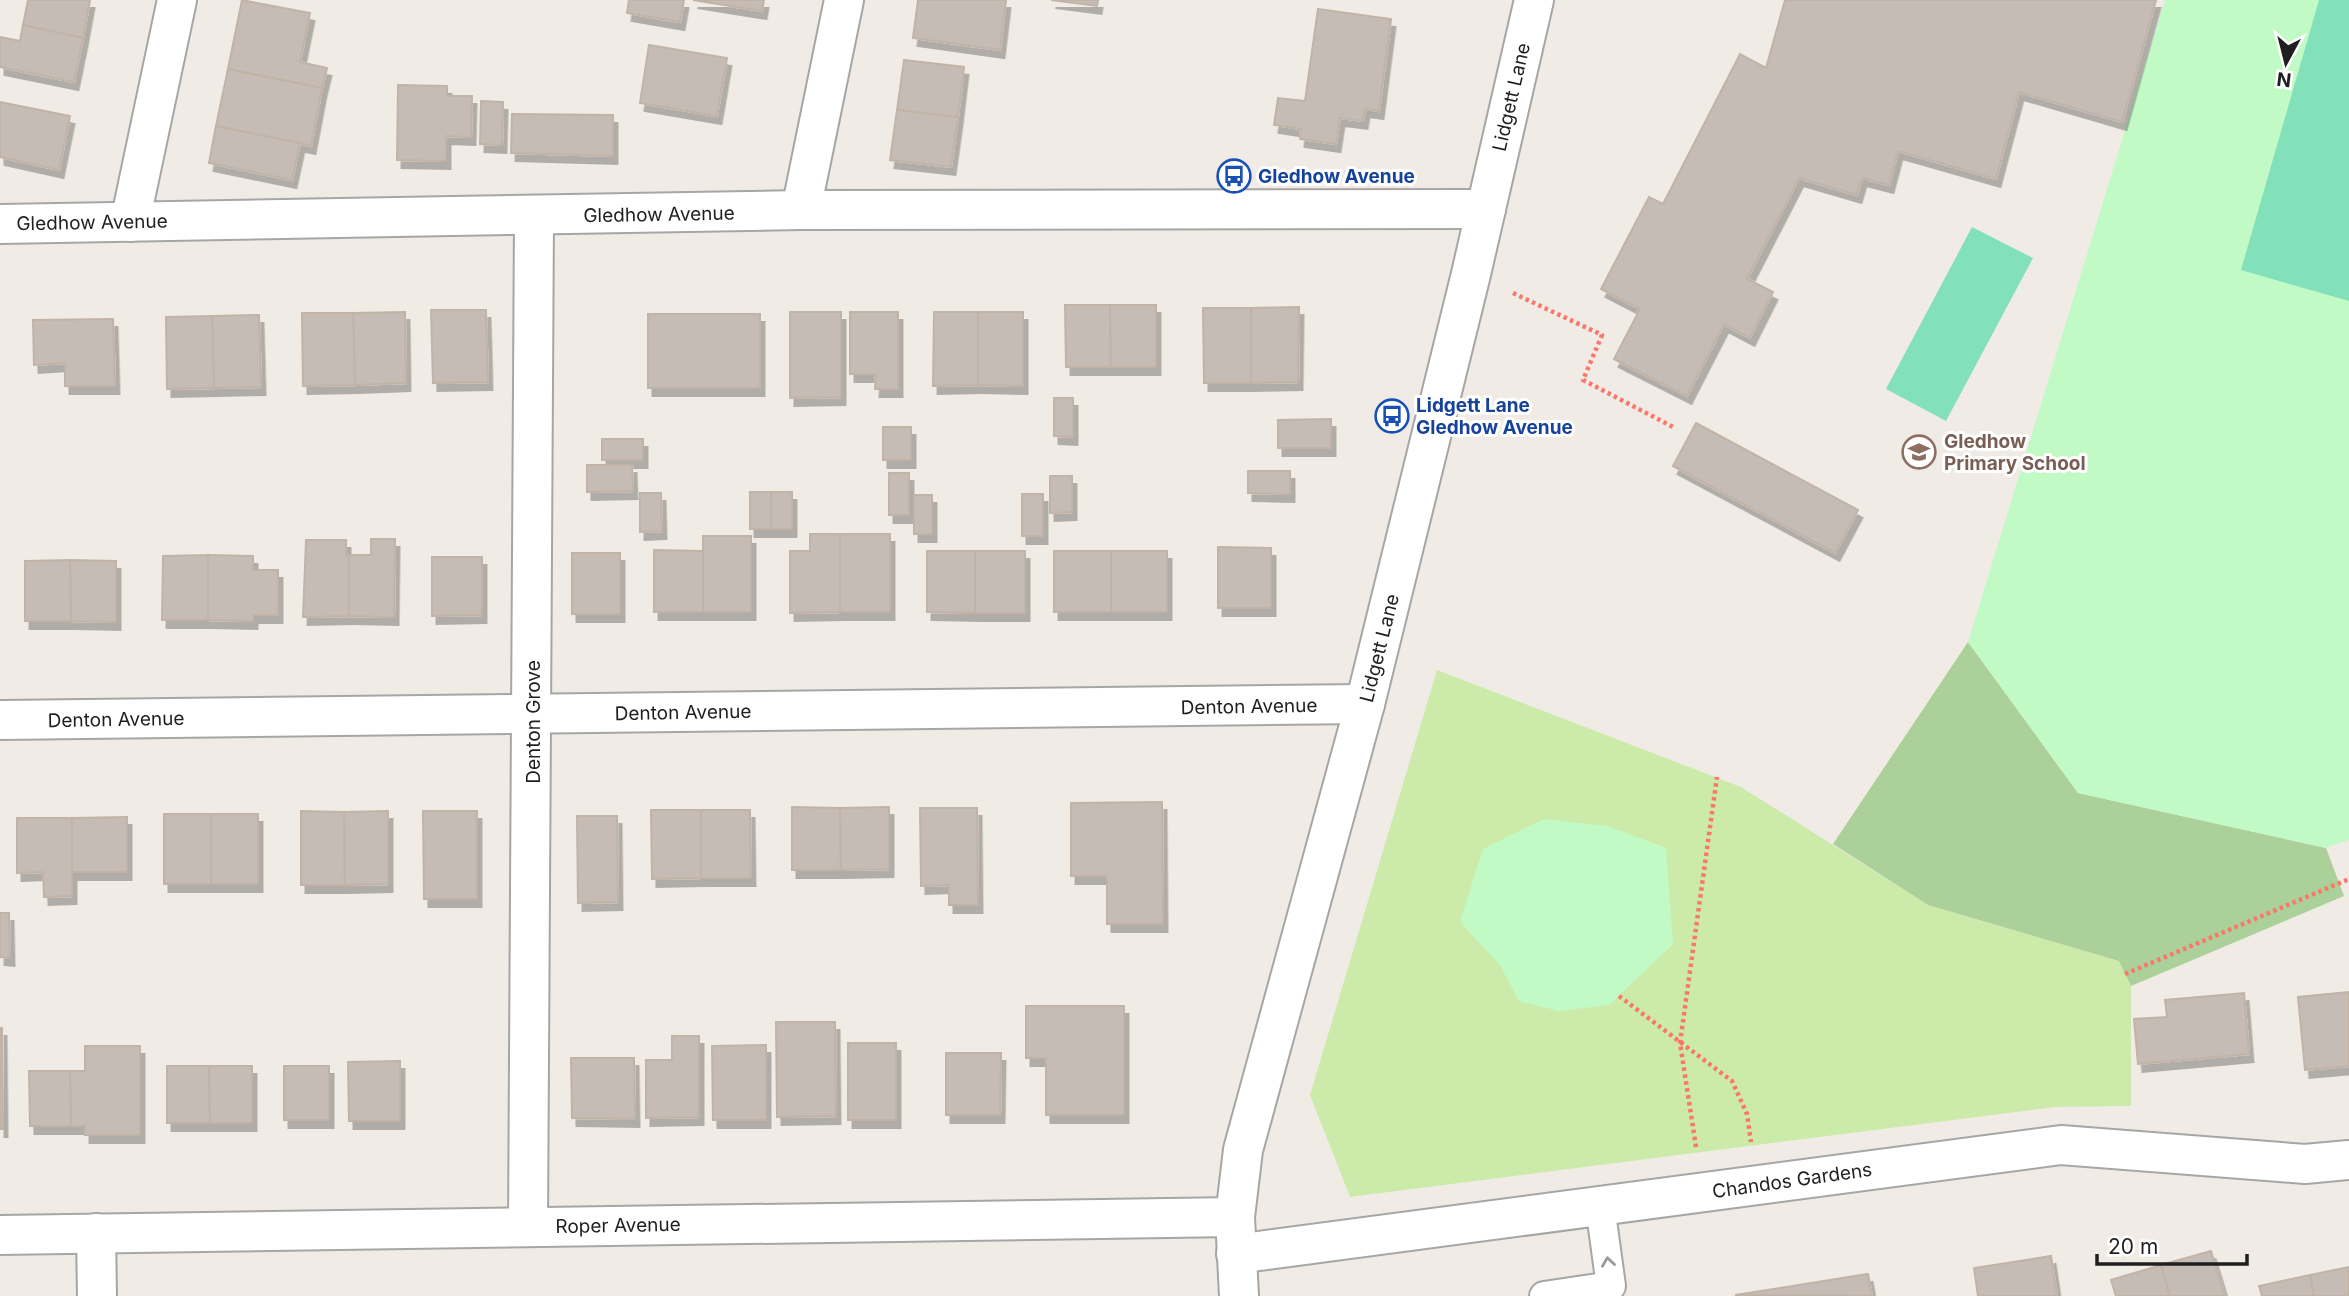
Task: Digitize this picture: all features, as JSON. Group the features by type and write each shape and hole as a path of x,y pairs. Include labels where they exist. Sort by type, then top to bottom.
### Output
{"street":[{"path":"130,222 177,0"},
{"path":"801,210 844,0"},
{"name":"Lidgett Lane","path":"1239,1296 1235,1217 1243,1150 1365,704 1471,274 1534,0"},
{"name":"Gledhow Avenue","path":"0,223 534,217 801,210 1486,209"},
{"name":"Denton Grove","path":"528,1227 534,217"},
{"name":"Denton Avenue","path":"0,720 1365,704"},
{"name":"Chandos Gardens","path":"1236,1254 2061,1144 2305,1164 2349,1160"},
{"name":"Roper Avenue","path":"0,1235 1235,1217"},
{"path":"96,1233 97,1296"}],"lane":[{"path":"1544,1296 1611,1286 1600,1206"}],"path":[{"path":"1471,274 1602,335 1583,380 1675,428"},
{"path":"1702,1192 1680,1043 1717,777"},
{"path":"2125,974 2349,878"},
{"path":"1619,996 1732,1081 1747,1115 1757,1185"}],"green space":[{"path":"2165,0 2349,0 2349,840 2326,848 2078,793 1968,642"},
{"path":"2319,0 2349,0 2349,301 2241,270"},
{"path":"1972,227 2033,258 1946,421 1886,389"},
{"path":"1968,642 2078,793 2326,848 2344,896 2131,986 2119,961 1928,905 1833,844"},
{"path":"1437,670 1741,787 1928,905 2119,961 2131,986 2131,1106 2055,1107 1350,1197 1310,1095"},
{"path":"1544,819 1608,826 1666,848 1673,944 1609,1005 1559,1011 1519,1001 1500,965 1460,922 1483,849"}],"building":[{"path":"28,0 90,0 83,38 23,25"},
{"path":"242,0 310,13 300,62 327,68 322,88 228,69"},
{"path":"629,0 684,0 680,22 627,13"},
{"path":"693,0 764,0 762,11"},
{"path":"918,0 1006,0 1000,50 913,38"},
{"path":"1051,0 1098,0 1097,6"},
{"path":"1785,0 2156,0 2122,122 2019,92 1996,179 1898,151 1889,185 1862,178 1857,195 1799,178 1747,279 1773,292 1750,338 1724,324 1687,396 1614,359 1640,309 1601,289 1649,197 1663,204 1740,54 1766,68"},
{"path":"1318,9 1391,19 1379,111 1365,109 1363,121 1340,118 1336,144 1300,139 1301,129 1274,125 1278,98 1305,101"},
{"path":"23,25 83,38 74,82 0,67 0,37 20,41"},
{"path":"649,45 727,58 717,116 640,103"},
{"path":"904,60 964,67 958,117 897,110"},
{"path":"228,69 322,88 311,146 216,126"},
{"path":"398,85 447,86 447,96 472,96 471,137 446,136 446,161 397,160"},
{"path":"481,101 503,102 502,145 480,144"},
{"path":"0,102 70,116 59,170 0,157"},
{"path":"897,110 958,117 951,167 890,160"},
{"path":"512,114 613,115 613,156 511,153"},
{"path":"216,126 300,143 292,180 209,163"},
{"path":"1065,305 1110,305 1111,367 1066,367"},
{"path":"1110,305 1156,305 1156,367 1111,367"},
{"path":"1299,307 1298,382 1251,383 1251,308"},
{"path":"1203,308 1251,308 1251,383 1204,383"},
{"path":"431,310 486,310 488,382 433,383"},
{"path":"405,312 406,383 355,385 353,313"},
{"path":"790,312 841,312 841,397 790,398"},
{"path":"850,312 898,312 898,389 875,389 876,374 850,374"},
{"path":"934,312 978,312 978,385 933,386"},
{"path":"978,312 1023,312 1023,386 978,385"},
{"path":"302,313 353,313 355,385 303,386"},
{"path":"648,314 760,314 760,388 648,388"},
{"path":"259,315 261,387 214,388 212,316"},
{"path":"212,316 214,388 167,389 166,317"},
{"path":"113,319 115,386 65,386 65,363 34,365 33,320"},
{"path":"1054,398 1073,398 1073,437 1054,436"},
{"path":"1331,419 1331,448 1278,448 1278,420"},
{"path":"1696,423 1858,510 1835,553 1673,466"},
{"path":"883,427 911,427 911,460 883,460"},
{"path":"602,439 643,439 643,460 602,460"},
{"path":"587,465 632,465 633,491 587,492"},
{"path":"1248,471 1290,471 1290,494 1248,493"},
{"path":"889,473 909,473 909,515 889,515"},
{"path":"1050,476 1072,476 1072,512 1050,513"},
{"path":"750,492 771,492 771,529 750,529"},
{"path":"771,492 792,492 792,529 771,529"},
{"path":"640,493 661,493 662,531 640,532"},
{"path":"1022,494 1043,494 1043,536 1022,536"},
{"path":"914,495 932,495 932,534 914,534"},
{"path":"810,534 840,534 840,612 790,613 790,551 810,551"},
{"path":"840,534 890,534 890,612 840,612"},
{"path":"703,536 751,536 751,612 703,612"},
{"path":"371,539 395,539 394,617 349,616 349,555 371,555"},
{"path":"306,540 346,540 346,555 349,555 349,616 303,617"},
{"path":"1218,547 1271,548 1271,608 1218,608"},
{"path":"654,550 703,551 703,612 654,612"},
{"path":"927,551 975,551 975,613 927,612"},
{"path":"975,551 1025,551 1025,613 975,613"},
{"path":"1054,551 1111,551 1111,612 1054,612"},
{"path":"1111,551 1167,551 1167,612 1111,612"},
{"path":"572,553 620,553 620,614 572,614"},
{"path":"208,555 208,620 162,620 163,556"},
{"path":"208,555 253,556 253,570 278,570 278,615 253,615 253,621 208,620"},
{"path":"432,557 482,557 482,615 432,616"},
{"path":"70,560 116,561 116,622 71,621"},
{"path":"70,560 71,621 25,621 25,561"},
{"path":"1162,802 1163,924 1107,924 1107,876 1071,876 1071,803"},
{"path":"792,807 840,808 841,870 792,870"},
{"path":"889,807 889,869 841,870 840,808"},
{"path":"920,808 977,808 978,905 949,905 949,885 921,886"},
{"path":"651,810 701,810 701,878 652,879"},
{"path":"701,810 750,810 751,878 701,878"},
{"path":"301,811 344,812 345,885 301,885"},
{"path":"388,811 388,884 345,885 344,812"},
{"path":"423,811 477,811 477,899 424,899"},
{"path":"164,814 211,814 211,884 164,884"},
{"path":"211,814 258,814 258,884 211,884"},
{"path":"577,816 617,816 618,902 578,903"},
{"path":"127,817 127,872 72,872 72,818"},
{"path":"17,818 72,818 72,896 44,897 43,872 17,873"},
{"path":"0,913 9,913 10,958 0,957"},
{"path":"2349,992 2349,1066 2305,1070 2298,997"},
{"path":"2244,993 2249,1054 2138,1064 2134,1019 2167,1017 2165,1000"},
{"path":"1026,1006 1124,1006 1124,1115 1046,1115 1046,1058 1026,1058"},
{"path":"776,1022 835,1022 836,1116 777,1117"},
{"path":"2,1028 3,1129 0,1129"},
{"path":"672,1036 699,1036 699,1117 646,1118 646,1060 672,1060"},
{"path":"848,1043 896,1043 896,1120 848,1120"},
{"path":"766,1045 766,1120 713,1120 712,1046"},
{"path":"85,1046 140,1046 140,1135 85,1135 85,1126 71,1126 70,1071 85,1071"},
{"path":"946,1053 1001,1053 1000,1115 946,1115"},
{"path":"571,1058 634,1058 635,1119 572,1118"},
{"path":"400,1061 400,1121 349,1121 348,1062"},
{"path":"167,1066 209,1066 210,1123 167,1123"},
{"path":"209,1066 252,1066 252,1123 210,1123"},
{"path":"284,1066 329,1066 329,1120 284,1120"},
{"path":"29,1071 70,1071 71,1126 30,1126"},
{"path":"2211,1251 2225,1296 2170,1296 2161,1265"},
{"path":"2051,1256 2057,1296 1978,1296 1974,1268"},
{"path":"2161,1265 2170,1296 2116,1296 2111,1280"},
{"path":"2349,1267 2349,1296 2314,1296 2310,1275"},
{"path":"1868,1274 1872,1296 1735,1295"},
{"path":"2310,1275 2314,1296 2262,1296 2259,1286"}],"place":[{"name":"Gledhow Avenue","path":"1234,176"},
{"name":"Lidgett Lane Gledhow Avenue","path":"1392,416"},
{"name":"Gledhow Primary School","path":"1919,452"}]}
